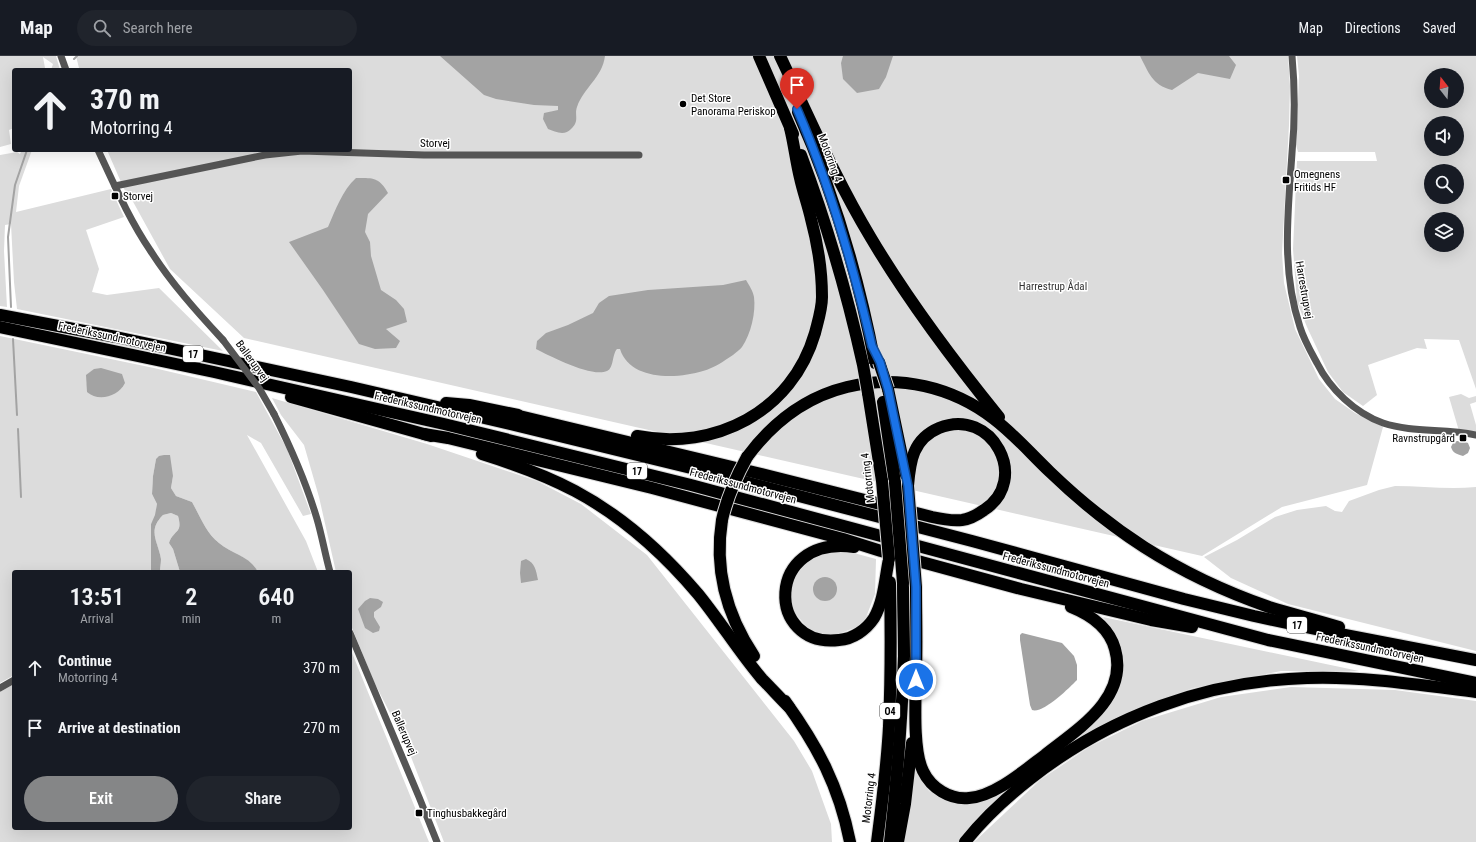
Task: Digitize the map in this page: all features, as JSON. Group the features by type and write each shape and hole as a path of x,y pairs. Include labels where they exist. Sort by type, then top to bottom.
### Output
{"highway":[{"name":"Motorring 4","path":"759,56 812,183 832,242 851,311 884,389 895,483 903,583 904,655 897,784 890,842"},
{"name":"Motorring 4","path":"773,56 803,122 839,223 872,346 873,363 868,393 882,481 885,555"},
{"path":"780,56 849,199 888,266 942,346 1017,438 1049,472 1100,516 1145,548 1184,570 1228,591 1270,607 1411,648"},
{"path":"511,414 542,418 651,439 696,439 715,434 737,425 755,415 774,400 790,382 803,363 812,344 822,299 818,249 800,179 790,128"},
{"name":"Frederikssundmotorvejen","path":"0,315 116,337 385,395 695,470 979,543 1184,598 1315,629 1476,660"},
{"name":"Frederikssundmotorvejen","path":"0,327 214,372 437,422 676,481 1268,640 1476,683"},
{"path":"214,372 249,386 424,434 516,465 576,492 626,525 668,561 698,594 762,678 790,707"},
{"path":"850,842 846,822 828,771 790,707 747,646 727,604 721,578 719,554 722,520 731,488 747,457 770,429 801,406 837,390 873,382 913,384 934,388 965,400 982,410 1017,438"},
{"path":"884,389 908,486 916,587 917,752 922,771 929,782 938,790 954,797 964,798 983,795 1010,780 1071,734 1097,711 1111,692 1117,672 1116,654 1109,635 1099,623 1080,611 1021,589"},
{"path":"385,395 469,405 511,414 949,520 963,520 977,515 988,508 996,499 1002,487 1005,472 1004,460 999,448 992,438 982,430 970,425 957,424 945,426 934,430 916,447 912,456 908,486"},
{"path":"424,434 448,438 652,488 843,539 885,555"},
{"path":"885,555 888,579 879,607 874,617 862,631 853,637 842,640 821,640 801,630 793,621 788,611 785,599 785,588 789,574 794,566 802,558 813,552 829,547 844,546 885,555 1151,620 1268,640"},
{"name":"Motorring 4","path":"877,842 889,728 891,655 888,579"},
{"path":"965,842 1016,790 1075,746 1140,713 1198,693 1273,679 1324,678 1374,680 1476,692"},
{"path":"898,842 906,797 916,704"}],"street":[{"path":"61,56 65,68"},
{"name":"Harrestrupvej","path":"1292,56 1294,121 1287,251 1289,282 1300,328 1310,350 1323,375 1343,397 1358,409 1382,422 1408,429 1476,435"},
{"name":"Ballerupvej","path":"99,152 134,223 154,256 197,312 223,340 246,370 274,414 291,449 306,486 317,518 330,570"},
{"name":"Storvej","path":"115,186 265,155 293,152"},
{"name":"Storvej","path":"332,152 424,155 639,155"},
{"name":"Ballerupvej","path":"352,638 420,797 437,842"},
{"path":"0,688 12,681"}],"green space":[{"path":"0,56 56,56 59,68 52,68 53,64 43,57 45,68 12,68 12,129 9,130 11,144 0,147"},
{"name":"Harrestrup Ådal","path":"76,56 1288,56 1290,86 1289,125 1282,253 1284,283 1295,329 1319,379 1335,399 1355,413 1383,427 1367,485 1282,507 1202,556 244,338 170,269 131,198 124,189 108,152 352,152 352,68 79,68"},
{"path":"1297,56 1476,56 1476,389 1459,340 1424,339 1427,349 1417,348 1368,365 1377,395 1363,406 1343,392 1328,372 1297,302 1293,249 1297,161 1377,161 1375,152 1298,152 1296,145 1299,76"},
{"path":"17,152 20,154 21,152 31,152 19,186 16,212 111,189 124,217 86,230 99,269 92,292 107,295 159,288 223,351 17,309 11,224 5,225 4,251 7,307 0,306 0,155"},
{"path":"0,336 154,368 256,392 287,449 311,514 303,516 261,443 247,435 306,541 317,570 256,570 250,562 224,547 214,539 192,502 176,496 171,488 173,476 156,459 152,494 157,504 156,515 151,524 151,570 12,570 12,676 0,683"},
{"path":"1461,394 1469,398 1476,396 1476,402 1470,404 1476,425 1476,433 1459,431 1449,397"},
{"path":"272,398 427,444 537,481 581,504 647,555 794,741 812,771 831,824 832,842 444,842 406,744 374,682 352,628 352,570 336,570 319,497 304,445 281,415"},
{"path":"1395,486 1446,488 1476,487 1476,651 1288,604 1231,578 1204,557 1237,540 1275,517 1297,510 1326,506 1335,511 1342,512 1349,501"},
{"path":"171,513 178,516 179,529 169,543 173,549 179,570 160,570 161,559 155,531 158,521 163,515"},
{"path":"850,552 876,559 875,594 865,620 857,627 833,636 817,634 806,626 795,613 790,601 791,581 811,558 822,554"},
{"path":"1103,617 1359,671 1281,671 1193,688 1160,700 1103,725 1060,752 959,842 904,842 915,763 929,791 956,804 988,799 1084,730 1120,679 1123,655 1115,635"},
{"path":"352,653 429,842 0,842 0,692 12,685 12,830 352,830"},
{"path":"1291,687 1395,690 1476,701 1476,842 974,842 1040,780 1089,747 1142,721 1221,697"}],"shaded area":[{"path":"440,56 605,56 597,77 580,100 576,110 574,126 569,131 563,133 548,129 543,119 544,113 558,110 558,106 534,105 496,99 484,95"},
{"path":"843,56 893,56 886,77 879,89 857,93 843,79 841,63"},
{"path":"1140,56 1229,56 1236,65 1230,79 1198,73 1172,90 1155,82"},
{"path":"356,178 367,178 378,181 388,193 368,214 365,232 370,242 371,256 381,290 396,300 404,309 407,322 386,329 400,341 396,348 375,349 359,344 289,242 328,227 343,194"},
{"path":"746,280 754,297 752,323 748,336 742,347 733,355 707,370 692,374 668,376 656,375 644,372 634,367 625,359 620,349 617,349 614,354 611,367 607,371 592,372 571,365 536,349 537,341 546,333 568,325 593,313 599,303 609,296 648,290 723,285"},
{"path":"101,368 122,374 125,383 118,392 113,395 97,397 87,392 86,375 94,369"},
{"path":"1457,441 1468,443 1470,448 1468,453 1463,456 1454,452 1451,447 1453,443"},
{"path":"170,455 173,476 171,488 176,496 192,502 214,539 224,547 246,559 257,570 179,570 173,549 169,543 179,529 179,522 178,516 171,513 163,515 156,526 155,536 161,559 160,570 151,570 151,524 155,515 157,504 152,494 153,476 156,459 159,456"},
{"path":"526,559 536,570 538,580 521,583 521,561"},
{"path":"825,577 834,580 837,589 834,598 825,601 816,598 813,589 816,580"},
{"path":"370,598 378,599 383,602 381,607 374,612 374,617 380,627 379,631 373,633 365,628 358,609"},
{"path":"1022,633 1062,643 1074,656 1077,665 1077,680 1056,700 1037,710 1032,710 1030,705 1020,640 1020,635"}],"waterway":[{"path":"74,59 77,56"},
{"path":"11,307 8,237 15,185 26,152"},
{"path":"13,339 17,415"},
{"path":"18,429 21,497"}],"place":[{"name":"Det Store Panorama Periskop","path":"683,104"},
{"name":"Omegnens Fritids HF","path":"1286,180"},
{"name":"Storvej","path":"115,196"},
{"name":"Ravnstrupgård","path":"1463,438"},
{"name":"Tinghusbakkegård","path":"419,813"}],"route":[{"path":"797,109 824,178 844,238 872,346 880,362 888,389 908,486 913,535 916,587 916,680"}]}
